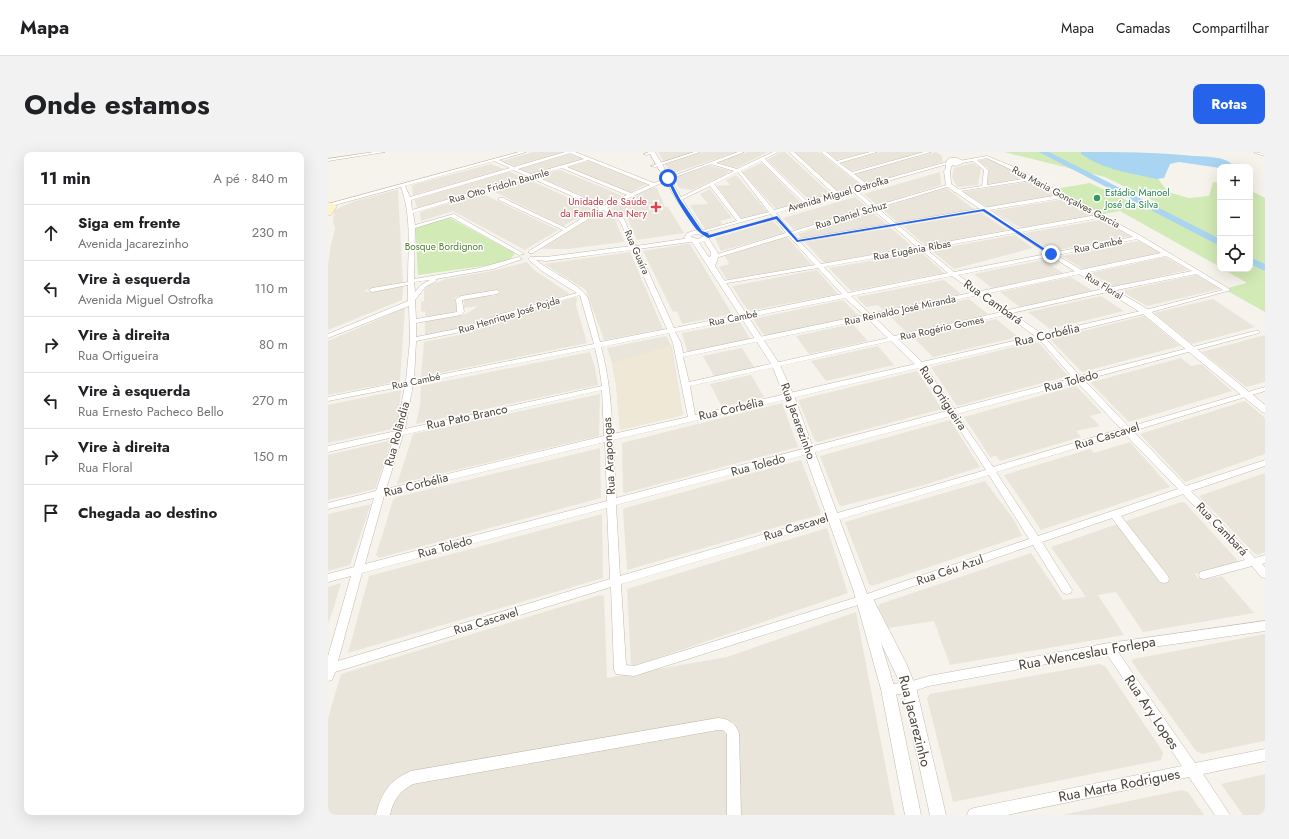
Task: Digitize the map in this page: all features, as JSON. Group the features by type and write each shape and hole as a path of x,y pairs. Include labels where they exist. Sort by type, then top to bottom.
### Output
{"main road":[{"path":"328,196 330,207"}],"street":[{"path":"328,160 381,152"},
{"path":"330,207 524,152"},
{"path":"408,198 570,152 653,184"},
{"path":"650,152 668,178 680,214"},
{"path":"650,152 653,166 666,190"},
{"path":"653,166 698,152"},
{"path":"532,256 566,230 602,208 668,178 742,152"},
{"path":"676,201 712,185 776,152"},
{"path":"791,152 837,194"},
{"path":"824,152 871,190"},
{"path":"836,162 875,152"},
{"path":"850,174 929,152"},
{"path":"1257,152 1265,155"},
{"name":"Avenida Miguel Ostrofka","path":"705,235 855,192 866,186 950,165 985,158"},
{"name":"Rua Maria Gonçalves Garcia","path":"985,158 991,158 1101,216 1228,290"},
{"name":"Rua Otto Fridoln Baumle","path":"411,212 488,192 588,159"},
{"path":"762,159 807,203"},
{"name":"Rua Guaíra","path":"495,160 602,208 616,215 622,220 671,330 680,356 692,418"},
{"path":"973,160 986,170 984,186"},
{"path":"712,163 739,171"},
{"path":"948,185 950,165"},
{"name":"Avenida Miguel Ostrofka","path":"705,235 740,221 775,215 837,194 871,190 950,165"},
{"path":"563,167 630,196"},
{"name":"Rua Ortigueira","path":"739,171 790,234 847,296 921,365 992,471 1067,590"},
{"path":"956,191 1032,179"},
{"path":"712,185 740,221"},
{"name":"Rua Floral","path":"948,185 1051,254 1083,272 1146,312 1265,410"},
{"name":"Rua Daniel Schuz","path":"716,255 790,234 948,185"},
{"name":"Rua Rolândia","path":"329,671 380,493 400,432 410,382 414,321 411,282 412,228 408,198 403,186"},
{"name":"Rua Cambará","path":"855,192 953,274 1010,313 1041,337 1078,378 1265,574"},
{"path":"797,241 1064,196"},
{"path":"501,199 566,230"},
{"path":"676,201 705,235 716,255 716,260 710,262"},
{"path":"412,228 452,215 520,256"},
{"name":"Rua Eugênia Ribas","path":"723,283 1101,216"},
{"path":"372,290 485,269 520,256 553,258 634,246 691,235 705,235"},
{"name":"Rua Jacarezinho","path":"691,235 776,365 789,396 808,452 862,596 888,689 913,815"},
{"name":"Rua Cambé","path":"328,399 1139,237"},
{"name":"Rua Reinaldo José Miranda","path":"680,356 1168,254"},
{"path":"532,256 544,270 582,293"},
{"name":"Rua Rogério Gomes","path":"686,385 1198,272"},
{"path":"328,336 412,301 419,289 427,283 451,275"},
{"name":"Rua Corbélia","path":"328,506 692,418 1146,312 1228,290"},
{"path":"414,321 459,314 461,312 459,300 462,297 497,292"},
{"name":"Rua Henrique José Pojda","path":"413,340 473,328 503,315 582,293"},
{"name":"Rua Arapongas","path":"582,293 585,298 603,366 606,387 620,670 634,671"},
{"name":"Rua Toledo","path":"328,578 808,452 1078,378 1257,332"},
{"name":"Rua Pato Branco","path":"328,449 606,387"},
{"name":"Rua Cascavel","path":"329,671 616,580 992,471 1265,389"},
{"name":"Rua Céu Azul","path":"634,671 1115,515 1265,463"},
{"path":"1115,515 1164,579"},
{"path":"1204,575 1255,563 1265,559"},
{"name":"Rua Jacarezinho","path":"862,596 901,667 909,687 938,815"},
{"name":"Rua Wenceslau Forlepa","path":"888,689 909,687 929,681 1109,648 1265,626"},
{"name":"Rua Ary Lopes","path":"1109,648 1223,815"},
{"path":"383,815 386,801 396,786 411,778 718,724 725,724 730,727 734,733 734,815"},
{"name":"Rua Marta Rodrigues","path":"974,815 1265,756"}],"shaded area":[{"path":"533,152 564,152 515,166 502,161"},
{"path":"658,152 693,152 664,162"},
{"path":"703,152 737,152 671,174 665,164"},
{"path":"747,152 768,152 736,168 717,162"},
{"path":"781,152 785,152 831,194 809,200 767,160"},
{"path":"793,152 819,152 860,185 838,192"},
{"path":"827,152 869,152 837,160"},
{"path":"881,152 924,152 851,171 841,163"},
{"path":"936,152 941,155 943,162 867,184 854,174"},
{"path":"569,154 583,159 531,174 519,168"},
{"path":"987,158 1026,177 989,184 986,183 989,170 977,161"},
{"path":"588,161 647,184 629,193 566,167"},
{"path":"761,163 800,202 776,209 742,172"},
{"path":"972,163 981,168 978,185 957,187 952,177 954,168"},
{"path":"491,164 504,169 413,195 412,185"},
{"path":"708,165 730,171 692,190 679,188 674,177"},
{"path":"560,170 622,196 603,205 537,176"},
{"path":"508,171 522,177 417,208 414,199"},
{"path":"940,172 941,185 877,205 864,194"},
{"path":"736,175 768,212 741,219 717,186 730,185 726,180"},
{"path":"527,179 593,210 563,226 491,190"},
{"path":"1033,181 1059,195 987,207 963,192"},
{"path":"653,187 657,188 665,207 668,207 684,233 637,240 627,217 636,212 626,215 610,209"},
{"path":"946,188 974,209 897,222 881,208"},
{"path":"710,189 732,218 720,221 723,224 705,229 690,205 708,204 700,194"},
{"path":"398,190 403,284 365,290 365,292 403,286 402,300 328,330 328,265 335,229 333,220 334,210 355,201"},
{"path":"481,193 558,230 525,250 453,211 421,221 420,212"},
{"path":"855,197 868,208 794,230 783,218"},
{"path":"1065,199 1093,215 1021,228 992,211"},
{"path":"871,211 886,224 801,238 798,234"},
{"path":"600,213 615,219 624,241 623,242 568,249 540,249"},
{"path":"982,213 1007,230 925,245 903,226"},
{"path":"1101,220 1131,236 1052,251 1025,233"},
{"path":"773,221 784,233 721,251 715,238"},
{"path":"891,228 913,247 824,263 805,242"},
{"path":"1015,235 1033,248 954,269 931,250"},
{"path":"787,237 812,265 727,280 719,267 729,264 725,256"},
{"path":"1138,241 1160,253 1083,269 1062,256"},
{"path":"690,244 732,314 682,324 677,311 673,312 643,251"},
{"path":"630,252 663,329 604,340 586,290 544,264"},
{"path":"921,252 944,273 851,291 829,268"},
{"path":"1165,257 1188,270 1113,287 1091,273"},
{"path":"1043,260 1063,273 992,288 974,274"},
{"path":"527,262 534,270 570,294 508,311 456,331 425,335 425,321 466,314 478,306 464,308 464,299 492,295 493,297 502,291 455,297 457,312 425,317 425,311 421,312 421,302 424,301 424,290 429,285 446,279 492,271"},
{"path":"817,270 838,294 748,311 732,286"},
{"path":"1196,275 1220,289 1147,306 1121,291"},
{"path":"1071,277 1093,291 1020,307 1000,292"},
{"path":"944,280 961,294 884,310 878,305 866,307 857,297"},
{"path":"1101,296 1124,311 1050,329 1028,312"},
{"path":"575,297 577,298 576,305 587,343 421,377 424,342 469,333 492,323"},
{"path":"969,299 988,314 907,333 890,316"},
{"path":"1213,299 1255,327 1192,344 1154,313"},
{"path":"843,300 859,316 770,335 763,334 753,319"},
{"path":"405,308 400,381 328,395 328,341"},
{"path":"1144,316 1180,346 1082,372 1050,339"},
{"path":"996,319 1018,337 933,357 914,338"},
{"path":"740,322 750,339 689,352 687,351 682,333"},
{"path":"852,324 868,341 809,354 796,336"},
{"path":"1265,335 1265,382 1246,387 1202,352"},
{"path":"666,336 672,347 683,415 620,430 616,384 612,363 607,348"},
{"path":"1035,342 1039,343 1068,376 957,406 931,367"},
{"path":"670,346 683,415 620,430 616,384 612,363"},
{"path":"878,346 894,365 826,381 811,361"},
{"path":"742,348 754,367 714,376 703,356"},
{"path":"590,352 598,385 416,424 420,405 421,386"},
{"path":"1181,358 1191,366 1201,364 1232,391 1129,422 1091,383 1092,382"},
{"path":"917,371 942,409 818,442 815,441 798,400"},
{"path":"751,375 764,397 722,407 710,384"},
{"path":"1076,386 1102,413 1090,416 1100,426 1076,431 1081,437 1000,461 996,456 990,457 964,417"},
{"path":"401,390 397,428 328,443 328,405"},
{"path":"600,394 599,436 397,484 413,434"},
{"path":"1245,401 1265,418 1265,454 1185,482 1140,434"},
{"path":"782,403 798,447 625,493 623,492 622,443"},
{"path":"950,420 980,467 924,485 842,506 839,505 820,456"},
{"path":"388,441 391,442 375,489 328,500 328,455"},
{"path":"1130,442 1170,487 1041,530 1004,475 1090,449 1094,453"},
{"path":"600,448 601,498 379,558 376,555 393,500 397,497"},
{"path":"801,460 821,512 819,515 627,570 623,510 625,508"},
{"path":"1265,473 1265,552 1258,555 1254,553 1199,496"},
{"path":"985,481 1014,520 1022,536 872,586 869,584 845,522"},
{"path":"1181,502 1185,503 1240,563 1195,574 1198,578 1207,579 1222,576 1254,613 1143,632 1116,592 1098,595 1124,635 950,665 934,621 888,628 878,607 880,604 1031,553 1063,600 1086,597 1051,547"},
{"path":"371,504 350,565 328,571 328,514"},
{"path":"602,514 603,578 348,653 369,576"},
{"path":"827,528 848,593 634,666 631,664 627,589"},
{"path":"341,583 334,607 328,624 328,587"},
{"path":"600,595 604,596 607,678 727,657 856,612 895,815 740,815 739,734 734,723 723,719 387,789 380,801 377,815 328,815 328,718 341,674"},
{"path":"1265,634 1265,741 1202,754 1196,751 1132,662 1133,659"},
{"path":"1099,664 1105,666 1163,752 1161,760 953,802 927,698 930,694"},
{"path":"723,729 727,733 728,815 389,815 392,801 408,784"},
{"path":"1265,774 1265,815 1243,815 1221,784"},
{"path":"1182,790 1188,792 1204,815 1062,815"}],"green space":[{"path":"1004,152 1084,152 1156,176 1168,192 1189,198 1209,196 1213,182 1217,183 1217,265 1120,211 1103,214 1055,189 1090,183 1139,206 1156,202 1105,177"},
{"path":"1253,192 1265,198 1265,312 1224,289 1247,283 1228,272 1253,272"},
{"name":"Bosque Bordignon","path":"448,217 515,254 509,260 490,265 418,275 415,227"}],"water":[{"path":"1081,152 1152,153 1219,158 1232,164 1217,164 1217,168 1179,162 1170,164 1164,178 1157,179 1127,173 1108,167 1099,164 1081,154"}],"waterway":[{"path":"1043,152 1217,241"},
{"path":"1253,262 1265,268"}],"place":[{"name":"Estádio Manoel José da Silva","path":"1097,198"},
{"name":"Unidade de Saúde da Família Ana Nery","path":"656,207"}],"route":[{"path":"668,178 674,191 701,232 708,236 777,217 797,241 984,210 1051,254"}]}
